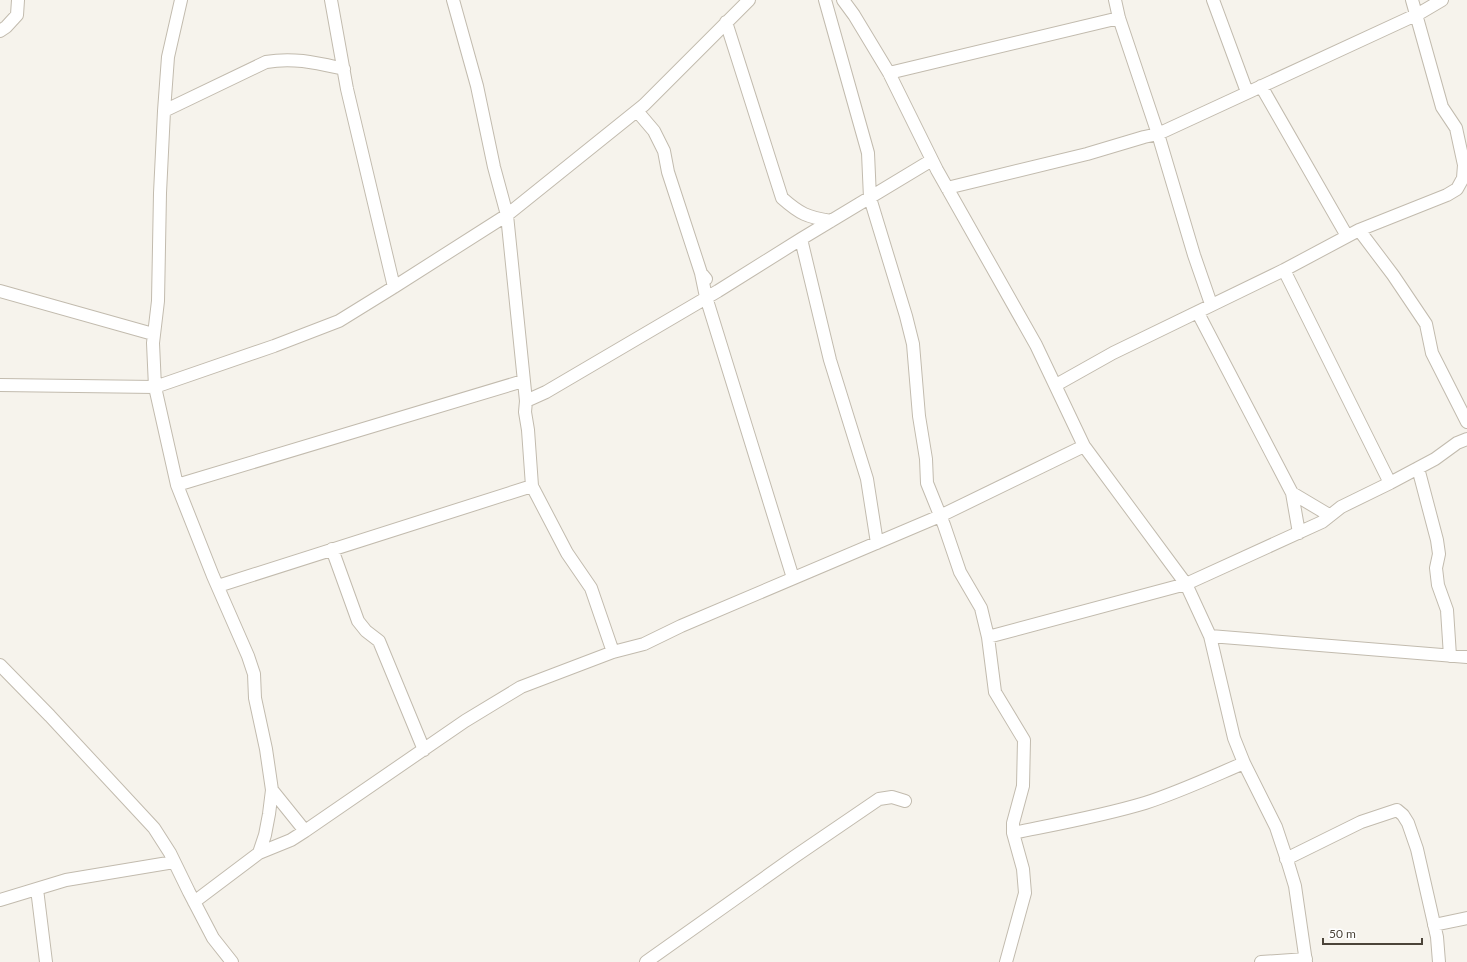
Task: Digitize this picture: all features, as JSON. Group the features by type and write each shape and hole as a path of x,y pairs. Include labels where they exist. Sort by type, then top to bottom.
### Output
{"street":[{"path":"0,31 17,15 18,0"},
{"path":"181,0 168,57 164,111 160,193 158,301 153,334 155,387 177,485 248,656 254,674 255,698 266,749 272,790 266,828 259,853"},
{"path":"331,0 347,89 394,287"},
{"path":"453,0 477,86 494,167 507,215 526,401 525,412 532,486 567,553 591,588 613,652"},
{"path":"0,385 155,387 274,346 339,321 507,215 637,111 749,0"},
{"path":"825,0 868,152 870,198 913,344 919,416 926,459 927,483 960,572 981,608 988,637 995,692 1024,740 1023,786 1013,823 1013,833 1023,869 1025,893 1006,962"},
{"path":"843,0 854,15 889,73 947,188 1036,345 1084,446 1186,584 1210,636 1234,738 1244,763 1276,827 1286,859 1294,886 1306,960 1261,962"},
{"path":"1115,0 1119,18 1158,134 1194,255 1212,304"},
{"path":"1213,0 1248,92"},
{"path":"1056,385 1112,354 1284,270 1359,230 1447,195 1457,189 1464,178 1464,165 1456,128 1442,108 1412,0"},
{"path":"947,188 1087,154 1158,134 1416,15 1442,0"},
{"path":"889,73 1119,18"},
{"path":"726,22 782,198 803,214 810,217 831,221"},
{"path":"164,111 266,62 280,59 296,59 344,69"},
{"path":"1261,86 1347,236"},
{"path":"637,111 654,131 664,152 668,172 793,578"},
{"path":"526,401 546,392 718,291 932,160"},
{"path":"1359,230 1393,275 1426,324 1432,353 1467,422"},
{"path":"801,239 830,360 867,479 877,543"},
{"path":"1284,270 1390,483"},
{"path":"700,273 718,291"},
{"path":"0,291 153,334"},
{"path":"1198,313 1292,493 1299,533"},
{"path":"177,485 523,380"},
{"path":"988,637 1186,584 1322,522 1341,507 1435,459 1458,443 1467,439"},
{"path":"194,902 259,853 291,840 305,832 465,721 521,687 613,652 644,644 681,626 940,516 1084,446"},
{"path":"1418,468 1437,540 1439,554 1436,568 1438,585 1447,610 1450,656"},
{"path":"218,586 532,486"},
{"path":"1292,493 1330,515"},
{"path":"332,549 358,621 366,631 379,641 424,750"},
{"path":"1210,636 1467,657"},
{"path":"0,665 50,716 154,828 170,853 212,938 232,962"},
{"path":"1013,833 1103,814 1144,803 1180,790 1244,763"},
{"path":"272,790 305,832"},
{"path":"646,962 879,799 892,797 906,801"},
{"path":"1286,859 1361,822 1397,810 1403,815 1408,823 1417,849 1434,925 1439,962"},
{"path":"0,900 66,880 174,862"},
{"path":"37,889 46,962"},
{"path":"1434,925 1467,918"}]}
